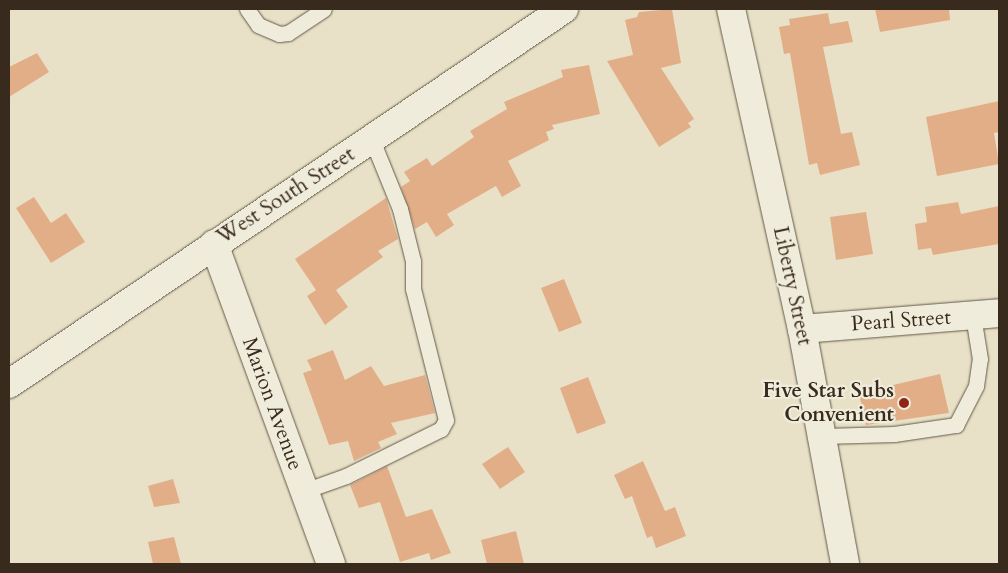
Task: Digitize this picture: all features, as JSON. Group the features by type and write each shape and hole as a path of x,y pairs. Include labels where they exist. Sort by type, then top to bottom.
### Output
{"street":[{"name":"West South Street","path":"9,384 564,9"},
{"name":"Liberty Street","path":"731,9 802,329 845,564"},
{"name":"Marion Avenue","path":"214,244 331,564"},
{"name":"Pearl Street","path":"802,329 986,314"}],"lane":[{"path":"246,9 258,25 279,34 288,33 324,9"},
{"path":"304,491 346,476 441,429 446,420 413,289 413,261 400,209 372,140"},
{"path":"823,436 894,434 956,425 976,386 986,314"}],"building":[{"path":"672,9 681,63 661,68 694,119 688,123 691,127 659,147 607,61 633,55 625,20 637,17 639,12"},
{"path":"875,9 949,9 950,20 880,32"},
{"path":"828,13 830,24 848,21 853,42 823,47 841,134 852,132 860,165 820,175 817,163 809,165 790,53 784,54 779,27 790,25 789,19"},
{"path":"37,53 49,72 9,97 9,67"},
{"path":"589,65 600,114 552,125 554,129 546,132 549,140 508,161 521,186 502,197 496,186 447,214 454,225 436,237 427,222 415,229 401,187 410,181 404,172 427,158 432,166 474,137 470,131 507,109 504,102 563,77 561,70"},
{"path":"999,101 999,132 994,133 999,164 937,176 926,117"},
{"path":"34,197 51,223 66,213 85,242 51,263 16,208"},
{"path":"386,198 398,239 378,251 383,257 336,290 348,307 325,325 307,296 316,290 295,259"},
{"path":"958,202 961,214 999,206 999,244 933,255 931,248 918,250 915,224 927,222 925,207"},
{"path":"866,212 873,254 836,260 830,217"},
{"path":"564,279 582,323 559,332 541,288"},
{"path":"333,350 345,380 371,366 384,386 425,375 435,413 391,423 397,434 378,442 381,448 354,461 348,441 329,445 303,373 312,370 307,360"},
{"name":"Five Star Subs Convenient","path":"940,374 949,413 866,425 859,393"},
{"path":"588,377 606,423 577,434 560,388"},
{"path":"508,447 525,472 500,489 482,464"},
{"path":"643,461 665,511 675,507 686,536 656,548 652,536 647,538 632,496 625,499 614,475"},
{"path":"387,466 406,517 432,509 451,553 431,560 429,553 400,562 380,502 359,508 350,485"},
{"path":"173,479 180,503 154,507 148,486"},
{"path":"516,531 524,564 487,564 481,540"},
{"path":"174,537 181,564 153,564 148,542"}],"place":[{"name":"Five Star Subs Convenient","path":"904,403"}]}
